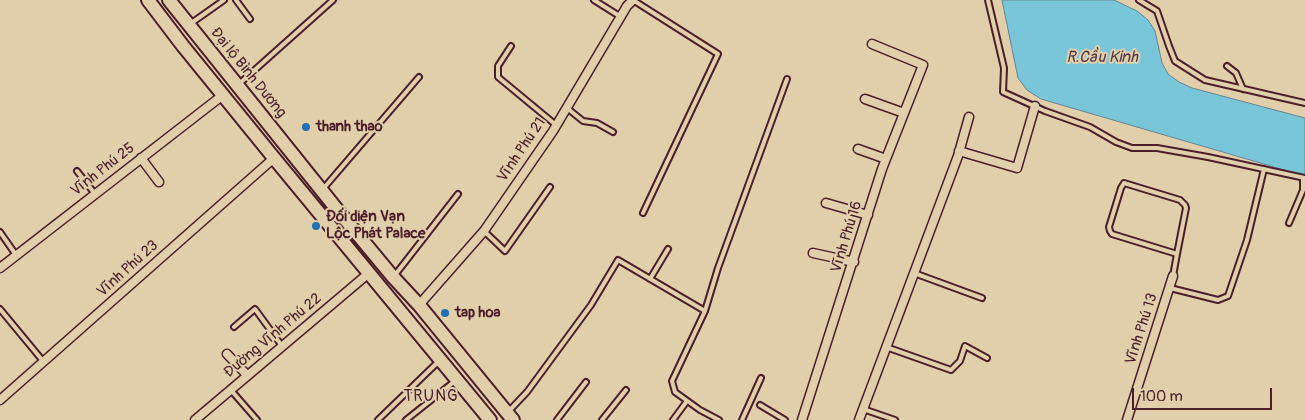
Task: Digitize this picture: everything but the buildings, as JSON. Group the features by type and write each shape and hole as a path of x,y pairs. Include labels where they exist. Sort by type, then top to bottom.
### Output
{"highway":[{"path":"148,0 274,158 490,420"},
{"name":"Đại lộ Bình Dương","path":"169,0 321,190 393,277 420,306 510,416"},
{"path":"407,318 420,306"}],"street":[{"name":"Vĩnh Phú 21","path":"420,306 484,231 567,108 621,16 633,0"},
{"name":"Vĩnh Phú 16","path":"802,420 886,159 923,65 872,44"},
{"name":"Vĩnh Phú 25","path":"0,268 223,95"},
{"path":"865,100 904,113"},
{"path":"959,151 1017,168 1035,106"},
{"path":"859,420 959,151 969,116"},
{"path":"858,149 886,159"},
{"path":"141,158 159,182"},
{"name":"Vĩnh Phú 23","path":"0,400 274,158"},
{"path":"826,202 868,215"},
{"path":"812,253 854,262"},
{"name":"Đường Vĩnh Phú 22","path":"195,420 370,273"},
{"name":"Vĩnh Phú 13","path":"1127,420 1174,276"},
{"path":"227,354 247,375"}],"lane":[{"path":"188,25 224,0"},
{"path":"236,0 250,20"},
{"path":"238,86 332,0"},
{"path":"594,0 621,16"},
{"path":"633,0 718,54 643,213"},
{"path":"988,0 1004,68 1003,92 1090,127 1116,142 1132,148 1157,148 1304,178 1303,190 1288,223"},
{"path":"1139,0 1157,10 1176,61 1205,80 1305,103"},
{"path":"511,46 498,66 498,77 556,125"},
{"path":"1227,66 1236,74 1243,89"},
{"path":"321,190 419,77"},
{"path":"719,420 700,410 675,392 672,381 705,311 718,268 787,79"},
{"path":"567,108 583,121 597,124 613,132"},
{"path":"1170,288 1218,300 1228,296 1247,240 1264,169"},
{"path":"77,171 95,194"},
{"path":"1174,276 1178,254 1186,208 1183,202 1124,183 1109,227 1112,234 1178,254"},
{"path":"484,231 505,251 550,187"},
{"path":"393,277 458,194"},
{"path":"0,232 16,256"},
{"path":"650,279 668,249"},
{"path":"510,416 591,305 621,254"},
{"path":"618,260 705,311"},
{"path":"914,273 982,298"},
{"path":"0,309 44,362"},
{"path":"234,327 255,309 282,346"},
{"path":"886,347 951,370 960,362 965,346 987,358"},
{"path":"378,420 440,361"},
{"path":"742,420 762,378"},
{"path":"406,420 456,379"},
{"path":"556,420 586,382"},
{"path":"230,389 257,420"},
{"path":"602,420 626,390"},
{"path":"673,420 687,401"},
{"path":"760,405 785,420"},
{"path":"863,409 895,420"}],"water":[{"name":"R.Cầu Kinh","path":"1002,0 1114,0 1137,11 1148,20 1155,31 1162,63 1168,74 1179,82 1192,88 1305,118 1305,176 1041,99 1027,90 1018,78"}],"place":[{"name":"thanh thao","path":"306,127"},
{"name":"Đối diện Vạn Lộc Phát Palace","path":"316,226"},
{"name":"tap hoa","path":"445,313"}],"district":[{"name":"TRUNG","path":"431,397"}]}
